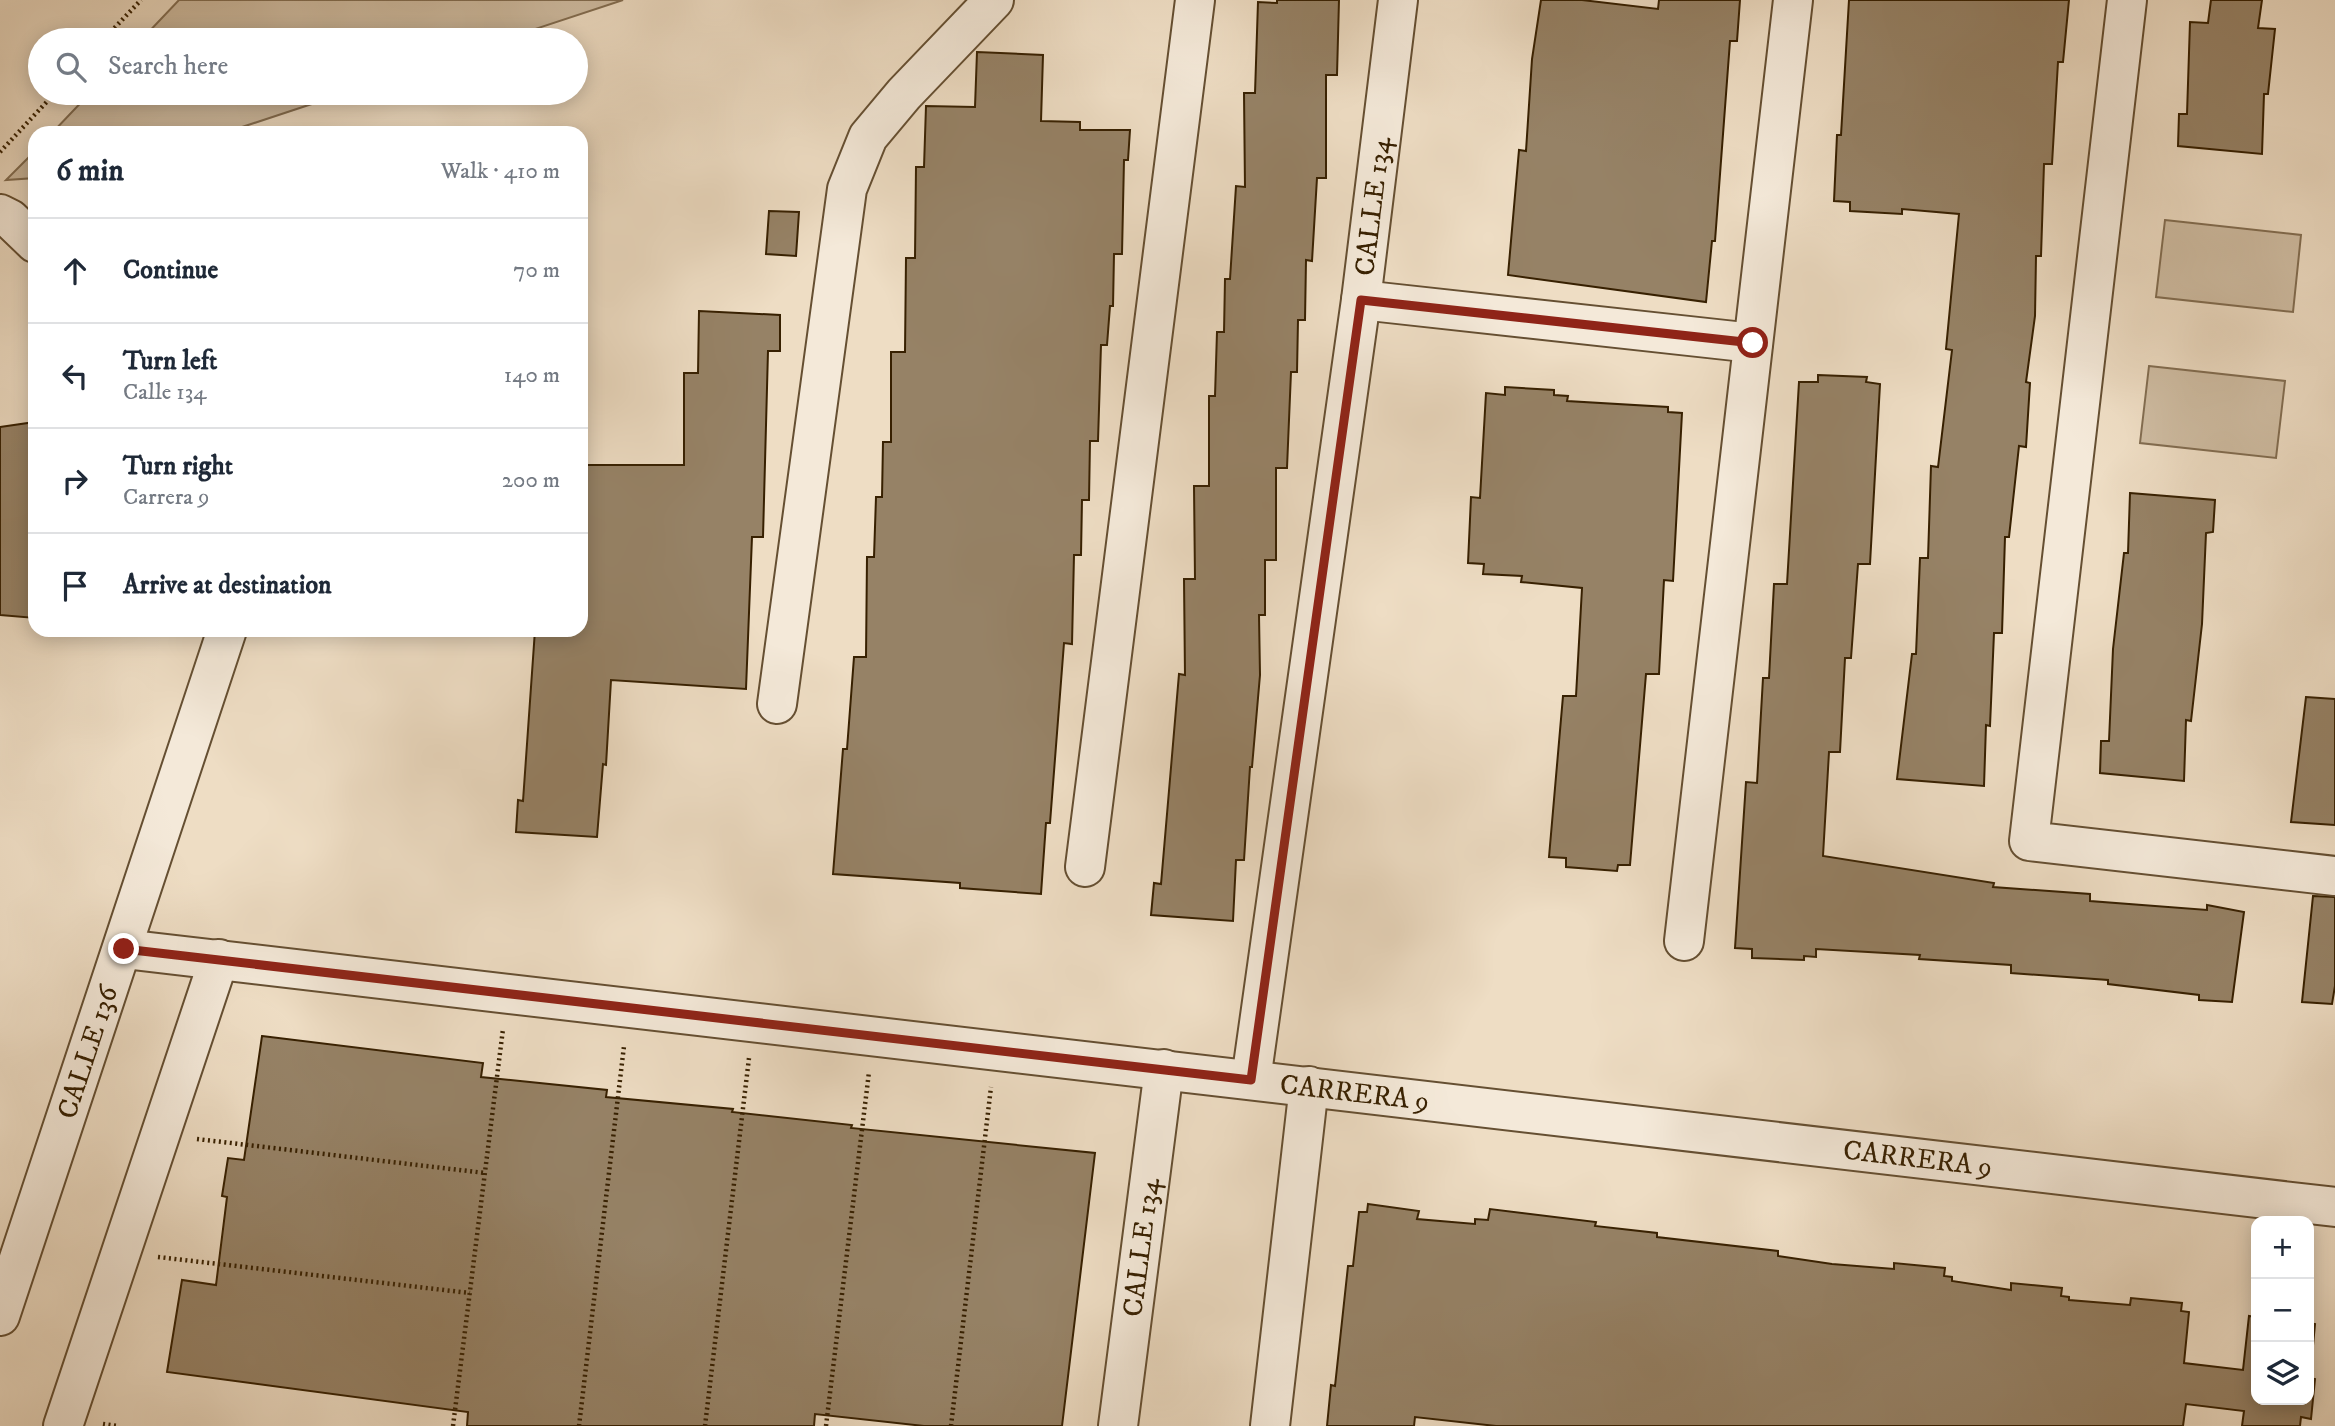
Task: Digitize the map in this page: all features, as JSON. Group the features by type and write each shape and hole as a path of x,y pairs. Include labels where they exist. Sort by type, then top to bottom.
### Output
{"street":[{"path":"777,704 848,189 868,137 904,94 993,0"},
{"path":"1085,867 1195,0"},
{"name":"CALLE 134","path":"1251,1080 1361,300 1398,0"},
{"path":"1684,941 1793,0"},
{"path":"2127,0 2029,841 2335,876"},
{"path":"0,214 10,219 28,236"},
{"path":"1361,300 1753,343"},
{"name":"CALLE 136","path":"0,1316 124,949 200,670 223,637"},
{"name":"CARRERA 9","path":"124,949 2335,1207"},
{"path":"63,1426 219,958"},
{"name":"CALLE 134","path":"1118,1426 1164,1069"},
{"path":"1270,1426 1310,1086"}],"path":[{"path":"114,28 141,0"},
{"path":"0,152 44,105"},
{"path":"453,1426 503,1028"},
{"path":"579,1426 625,1042"},
{"path":"705,1426 749,1057"},
{"path":"826,1426 869,1072"},
{"path":"951,1426 992,1086"},
{"path":"194,1138 485,1173"},
{"path":"153,1256 470,1293"}],"shaded area":[{"path":"179,0 623,0 538,28 152,28"},
{"path":"79,105 309,105 245,126 59,126"},
{"path":"28,158 28,178 6,180"},
{"path":"2165,220 2301,235 2293,312 2156,297"},
{"path":"2149,366 2285,381 2276,458 2140,443"}],"building":[{"path":"1277,0 1339,0 1337,75 1326,75 1326,178 1317,178 1312,261 1306,260 1305,320 1298,320 1297,372 1291,372 1287,468 1276,468 1276,560 1265,560 1265,615 1259,615 1260,675 1244,860 1236,860 1233,921 1151,915 1154,883 1161,884 1179,674 1185,675 1184,579 1195,579 1194,486 1209,486 1209,396 1215,396 1217,332 1224,332 1225,279 1230,279 1236,186 1245,187 1244,93 1255,93 1258,2 1277,3"},
{"path":"1541,0 1582,0 1658,9 1659,0 1740,0 1737,41 1730,41 1715,241 1712,241 1706,302 1508,275 1519,150 1526,151 1532,59"},
{"path":"1849,0 2069,0 2063,62 2058,62 2052,164 2044,164 2041,256 2036,256 2035,316 2026,382 2030,383 2026,447 2019,446 2009,537 2005,537 2002,633 1994,633 1984,786 1897,779 1912,654 1916,654 1920,558 1928,558 1931,466 1938,467 1952,350 1946,349 1959,214 1902,209 1902,214 1850,211 1850,202 1834,201"},
{"path":"2211,0 2262,0 2258,28 2275,29 2268,94 2264,94 2262,154 2178,146 2179,114 2187,114 2190,22 2208,23"},
{"path":"977,52 1043,55 1041,121 1080,122 1080,130 1130,130 1128,160 1124,160 1122,254 1114,254 1113,306 1110,306 1107,345 1101,345 1098,441 1090,441 1089,500 1082,500 1081,555 1074,555 1072,644 1064,643 1050,823 1046,823 1041,894 960,888 960,883 833,874 854,657 866,657 867,557 874,557 876,497 882,497 883,442 891,442 891,352 905,352 906,258 915,258 916,167 924,167 926,106 975,107"},
{"path":"769,211 799,212 796,256 766,254"},
{"path":"699,311 780,315 780,351 768,351 763,537 752,537 746,689 611,680 606,765 603,764 597,837 516,832 518,800 523,801 535,637 588,637 588,465 684,465 684,373 698,373"},
{"path":"1818,375 1867,377 1866,382 1880,384 1870,564 1858,564 1851,658 1845,658 1840,752 1829,752 1823,856 1994,883 1993,887 2090,894 2090,901 2207,910 2207,905 2244,912 2232,1002 2199,1000 2199,995 2108,984 2108,980 2011,973 2011,965 1919,959 1920,955 1816,949 1816,957 1804,956 1804,960 1752,958 1752,949 1735,948 1746,782 1757,783 1763,678 1769,678 1774,584 1787,584 1799,382 1818,382"},
{"path":"1505,387 1554,390 1554,395 1568,396 1567,401 1668,407 1668,412 1682,413 1673,581 1664,580 1659,674 1646,674 1630,865 1618,865 1617,871 1566,867 1566,858 1549,857 1563,696 1576,696 1582,588 1521,582 1522,576 1483,574 1484,564 1468,563 1471,497 1480,498 1486,393 1505,395"},
{"path":"28,423 28,617 0,615 0,427"},
{"path":"2130,493 2215,500 2213,532 2206,533 2202,624 2191,721 2186,720 2184,781 2100,773 2101,741 2109,741 2113,649 2124,553 2128,553"},
{"path":"2306,697 2335,699 2335,825 2291,822"},
{"path":"2313,896 2335,897 2335,986 2332,1004 2302,1002"},
{"path":"262,1036 483,1063 481,1077 607,1090 606,1097 733,1109 732,1112 852,1125 851,1128 1095,1153 1062,1426 924,1426 815,1414 814,1426 467,1426 468,1412 167,1372 182,1280 216,1285 227,1197 222,1196 228,1158 244,1160"},
{"path":"1368,1204 1419,1211 1417,1219 1475,1224 1475,1219 1488,1220 1490,1209 1596,1222 1595,1226 1657,1233 1657,1237 1778,1251 1778,1256 1832,1264 1894,1269 1894,1263 1945,1268 1944,1276 1952,1277 1952,1281 2011,1290 2011,1283 2062,1288 2061,1296 2069,1297 2069,1300 2130,1305 2131,1298 2182,1303 2181,1311 2189,1312 2184,1363 2243,1370 2251,1316 2251,1405 2312,1405 2311,1419 2301,1417 2300,1426 2242,1426 2244,1411 2186,1404 2183,1426 1496,1426 1415,1417 1414,1426 1327,1426 1331,1385 1335,1386 1348,1266 1353,1266 1359,1212 1367,1212"}],"route":[{"path":"124,949 1251,1080 1361,300 1753,343"}]}
